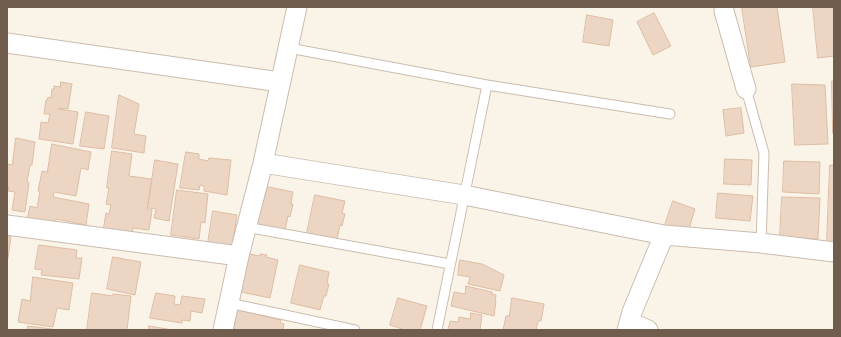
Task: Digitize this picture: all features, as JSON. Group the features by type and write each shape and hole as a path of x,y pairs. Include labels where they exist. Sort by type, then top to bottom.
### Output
{"street":[{"path":"223,330 238,256 263,163 297,7"},
{"path":"724,7 746,89"},
{"path":"7,43 280,82"},
{"path":"263,163 464,195 664,235 761,243 834,252"},
{"path":"7,225 238,256"},
{"path":"648,330 628,326 632,312 664,235"}],"lane":[{"path":"288,48 487,85 670,114"},
{"path":"437,330 487,85"},
{"path":"746,89 764,153 761,243"},
{"path":"246,227 450,264"},
{"path":"229,303 355,330"}],"building":[{"path":"742,7 777,7 785,62 751,67"},
{"path":"813,7 834,7 834,56 818,58"},
{"path":"654,13 671,46 653,55 637,22"},
{"path":"587,15 613,20 609,46 583,42"},
{"path":"832,81 834,81 834,133 833,133"},
{"path":"61,82 72,84 68,109 58,109 78,112 73,144 39,139 41,122 48,123 50,114 44,114 46,100 48,97 51,98 52,89 54,89 54,86 60,87"},
{"path":"792,84 825,85 828,144 795,145"},
{"path":"119,95 139,104 134,134 146,136 144,153 112,148"},
{"path":"741,108 744,133 726,136 723,110"},
{"path":"86,112 109,116 104,149 80,146"},
{"path":"16,138 35,142 32,165 30,165 27,182 29,183 25,212 12,210 15,192 8,191 9,187 7,187 7,164 12,165"},
{"path":"52,144 91,152 88,170 81,168 76,196 54,192 53,197 89,204 86,225 56,219 55,226 27,220 30,206 37,208 40,191 38,191 42,171 47,172"},
{"path":"112,151 132,154 129,176 152,179 147,210 152,210 149,230 133,228 132,235 103,231 106,213 109,214 111,205 106,204"},
{"path":"186,152 199,154 199,159 208,161 209,158 231,160 227,195 204,191 204,186 200,185 199,190 180,188"},
{"path":"725,159 752,160 751,185 724,184"},
{"path":"155,160 178,164 169,221 154,218 156,209 148,208"},
{"path":"784,161 820,162 819,194 783,192"},
{"path":"830,165 834,165 834,242 827,242"},
{"path":"264,186 293,192 291,204 293,204 290,217 288,216 285,230 256,224"},
{"path":"177,190 208,194 205,223 201,222 199,239 171,235"},
{"path":"718,193 753,196 750,221 716,218"},
{"path":"315,195 345,201 342,213 345,214 342,226 340,225 337,240 307,233"},
{"path":"782,197 820,198 818,239 780,237"},
{"path":"673,201 695,209 688,232 665,225"},
{"path":"213,211 237,215 232,247 208,243"},
{"path":"7,236 11,237 7,264"},
{"path":"39,245 77,250 76,258 82,258 79,279 41,275 42,270 35,269"},
{"path":"249,254 260,256 260,254 267,255 266,257 278,260 270,298 241,292"},
{"path":"113,257 141,262 135,295 107,289"},
{"path":"460,260 482,264 504,275 500,291 468,284 470,277 458,275"},
{"path":"300,265 329,272 327,284 329,284 320,310 291,303"},
{"path":"33,277 73,283 69,310 57,308 53,327 18,322 22,299 30,301"},
{"path":"466,286 492,292 492,294 496,295 494,316 451,306 454,292 465,294"},
{"path":"92,293 113,296 113,294 131,296 127,330 87,330"},
{"path":"156,293 175,296 174,304 180,305 182,296 205,299 202,313 191,311 190,321 182,320 182,323 150,318"},
{"path":"398,298 427,306 420,330 402,330 390,325"},
{"path":"512,298 544,304 541,321 538,321 536,330 503,330 506,316 509,316"},
{"path":"238,310 281,320 280,323 284,324 283,330 234,330"},
{"path":"471,313 482,315 480,330 448,330 450,321 458,322 459,317 470,319"},
{"path":"28,326 59,330 27,330"},
{"path":"149,326 173,330 149,330"}]}
